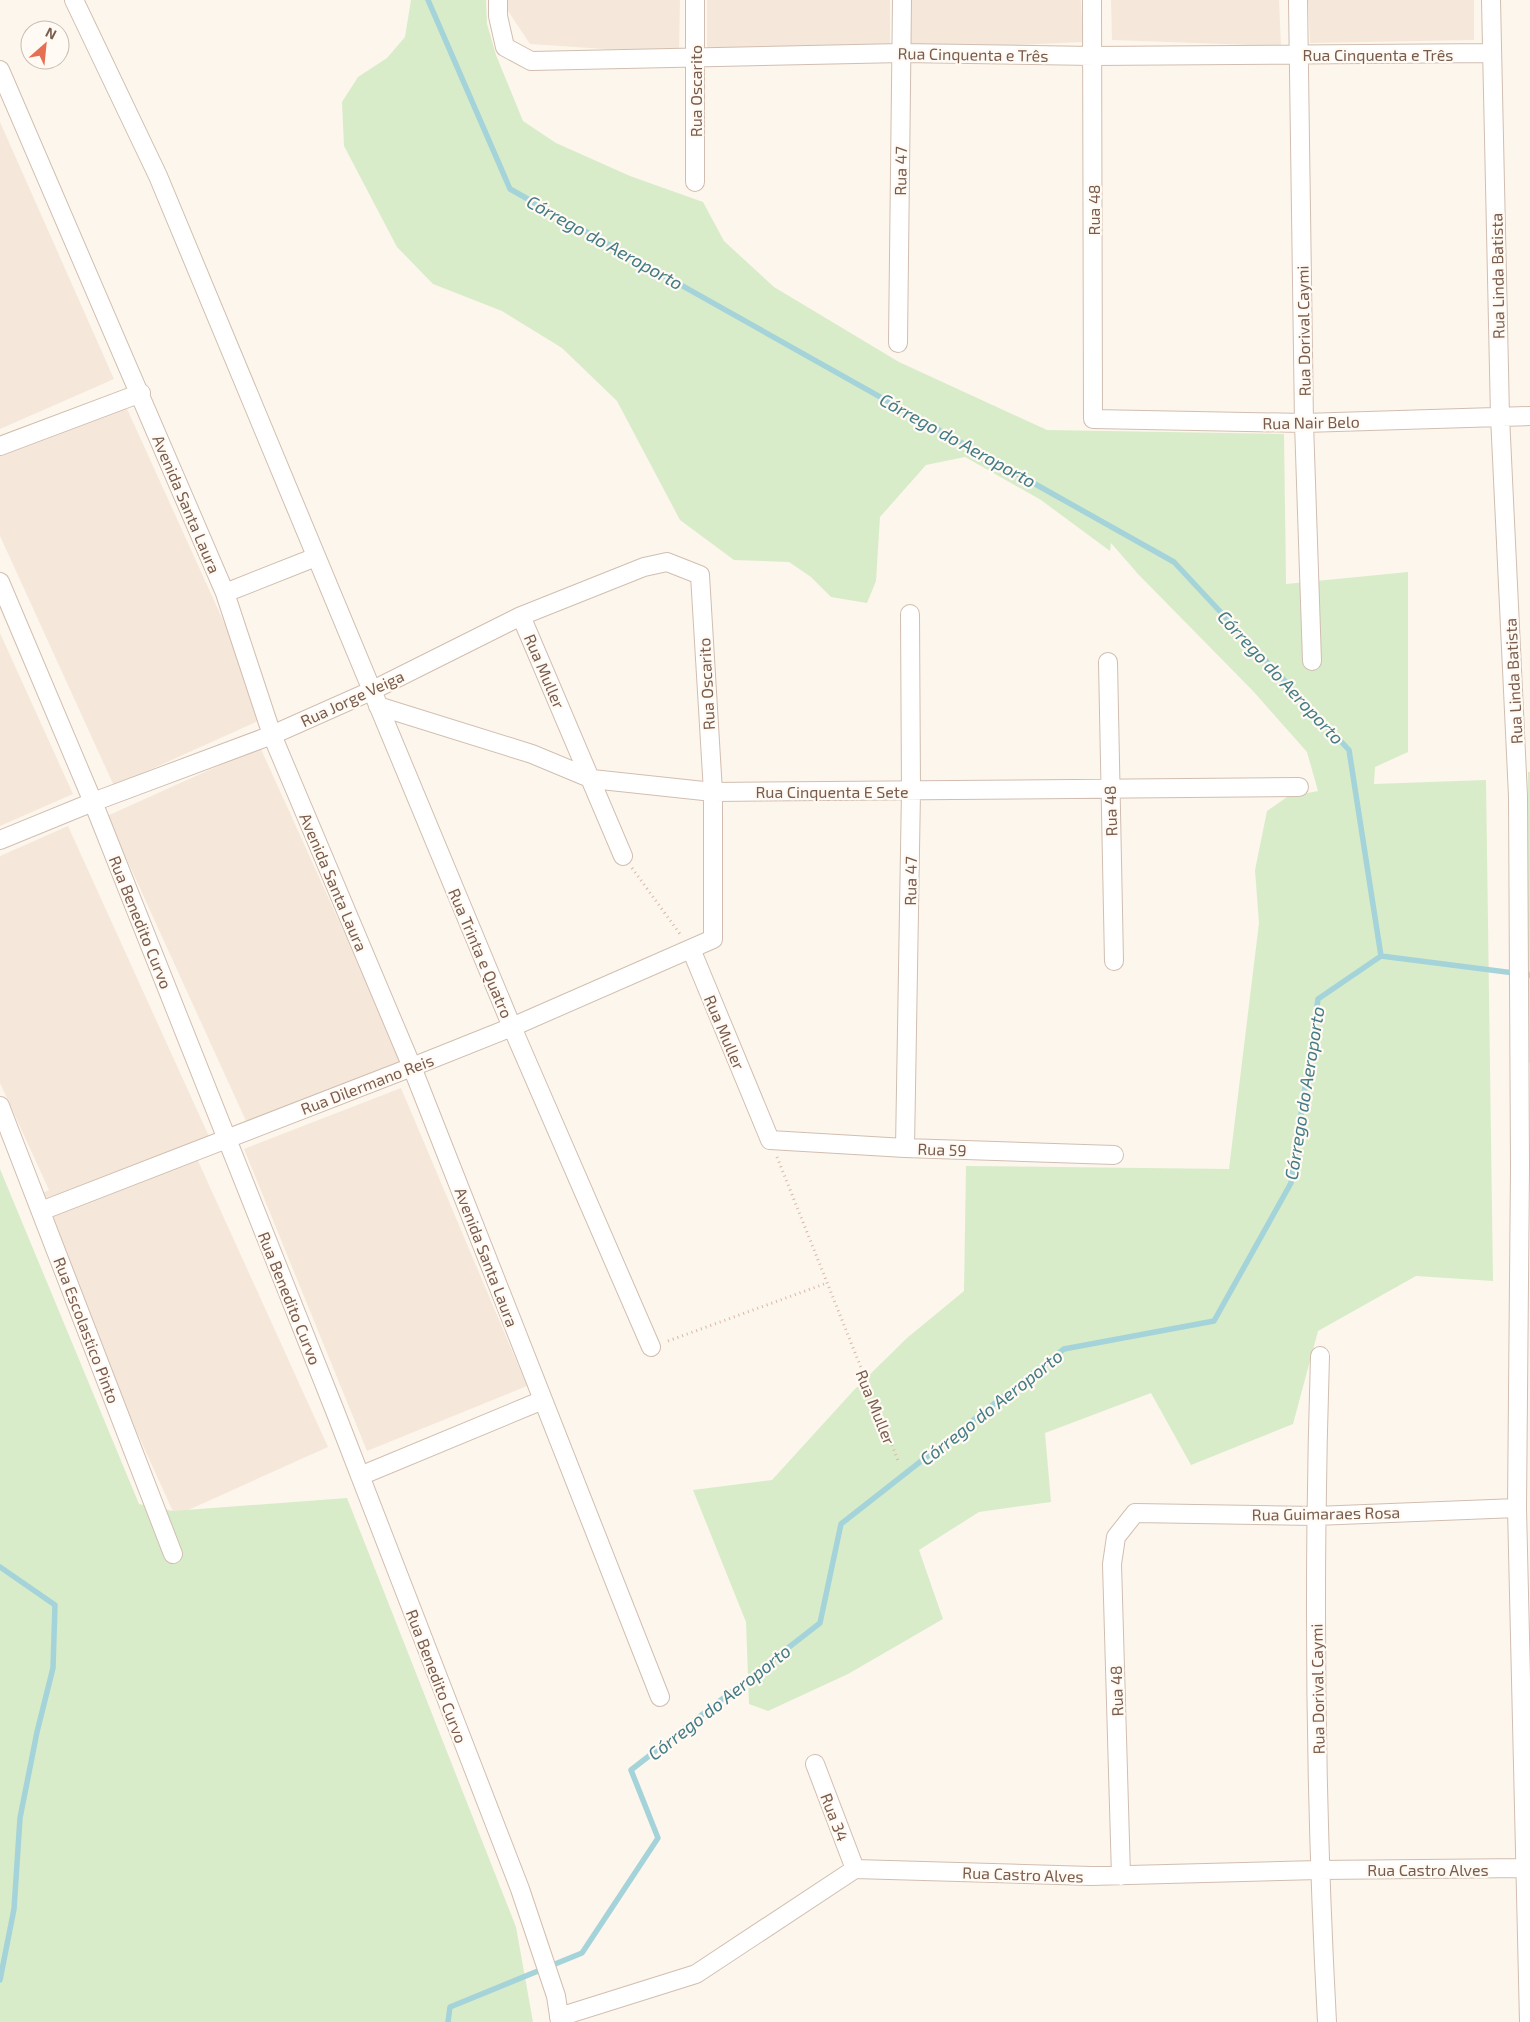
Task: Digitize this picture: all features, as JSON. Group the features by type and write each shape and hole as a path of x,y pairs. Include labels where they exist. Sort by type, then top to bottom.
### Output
{"street":[{"name":"Rua Trinta e Quatro","path":"74,0 158,176 512,1027 651,1347"},
{"name":"Rua Cinquenta e Três","path":"498,0 498,16 505,47 531,61 694,59 902,53 1093,56 1492,53"},
{"name":"Rua Oscarito","path":"695,182 694,59 696,0"},
{"name":"Rua 47","path":"898,342 902,0"},
{"name":"Rua 48","path":"1092,0 1093,419"},
{"name":"Rua Dorival Caymi","path":"1298,0 1304,423 1312,661"},
{"name":"Rua Linda Batista","path":"1491,0 1500,416 1518,796 1519,986 1524,1156 1517,1508 1528,2022"},
{"name":"Avenida Santa Laura","path":"0,70 5,93 141,393 225,593 272,735 412,1067 660,1697"},
{"path":"0,446 141,393"},
{"name":"Rua Nair Belo","path":"1093,419 1304,423 1530,416"},
{"path":"225,593 316,557"},
{"name":"Rua Jorge Veiga","path":"0,840 93,802 374,698 521,616 644,567 667,562 700,576"},
{"name":"Rua Oscarito","path":"690,949 713,939 713,792 700,576"},
{"name":"Rua Benedito Curvo","path":"0,582 93,802 360,1476 516,1880 556,1996 560,2020"},
{"name":"Rua 47","path":"905,1148 911,791 910,614"},
{"name":"Rua Muller","path":"521,616 592,779 623,856"},
{"name":"Rua 48","path":"1108,662 1109,788 1114,961"},
{"name":"Rua Cinquenta E Sete","path":"374,698 532,754 592,779 713,792 1299,787"},
{"name":"Rua Muller","path":"690,949 770,1140"},
{"name":"Rua Dilermano Reis","path":"41,1211 512,1027 690,949"},
{"name":"Rua Escolastico Pinto","path":"0,1106 173,1554"},
{"name":"Rua 59","path":"770,1140 905,1148 1114,1155"},
{"name":"Rua Dorival Caymi","path":"1320,1356 1315,1516 1319,1870 1327,2022"},
{"path":"360,1476 543,1400"},
{"name":"Rua Guimaraes Rosa","path":"1134,1513 1315,1516 1517,1508"},
{"name":"Rua 48","path":"1121,1876 1112,1564 1116,1537 1134,1513"},
{"name":"Rua 34","path":"815,1764 855,1869"},
{"name":"Rua Castro Alves","path":"855,1869 1121,1876 1319,1870 1525,1868"},
{"path":"560,2020 696,1974 855,1869"}],"path":[{"path":"623,856 690,949"},
{"name":"Rua Muller","path":"770,1140 899,1463"},
{"path":"651,1347 827,1283"}],"shaded area":[{"path":"508,0 680,0 679,54 530,44 508,11"},
{"path":"707,0 890,0 890,48 707,57"},
{"path":"911,0 1081,0 1083,42 911,50"},
{"path":"1111,0 1279,0 1281,46 1112,40"},
{"path":"1308,0 1474,0 1474,40 1310,43"},
{"path":"0,122 114,379 0,429"},
{"path":"123,400 267,717 114,786 0,536 0,455"},
{"path":"0,633 73,794 0,826"},
{"path":"260,747 404,1064 251,1132 107,816"},
{"path":"68,826 212,1143 194,1152 328,1447 175,1516 31,1199 49,1190 0,1083 0,856"},
{"path":"401,1088 527,1386 367,1451 244,1149"}],"green space":[{"path":"411,0 486,0 487,24 496,55 523,121 556,143 630,176 703,202 724,241 774,287 899,362 1047,430 1284,434 1286,584 1408,572 1408,752 1375,767 1374,784 1486,780 1493,1281 1416,1276 1318,1331 1293,1424 1191,1465 1151,1393 1045,1433 1051,1502 979,1512 919,1550 943,1619 848,1674 768,1711 749,1704 746,1622 693,1490 772,1480 854,1390 907,1338 964,1291 966,1166 1229,1169 1259,923 1255,870 1267,811 1287,797 1318,791 1307,752 1253,691 1138,574 1111,543 1110,551 1041,500 965,457 926,465 880,517 876,581 867,603 831,597 811,577 789,562 734,560 680,520 617,401 562,348 502,311 433,284 397,247 344,146 342,102 358,77 387,58 405,37"},
{"path":"1528,772 1530,772 1530,1063 1528,1063"},
{"path":"0,1169 139,1504 173,1511 347,1498 516,1927 533,2022 0,2022"}],"waterway":[{"name":"Córrego do Aeroporto","path":"428,0 510,189 1174,562 1349,750 1381,956 1318,999 1291,1183 1214,1321 1064,1349 841,1524 820,1623 631,1770 658,1838 582,1953 450,2007 448,2022"},
{"path":"1381,956 1530,975"},
{"path":"0,1567 55,1605 53,1668 37,1732 20,1818 14,1909 0,1980"}]}
